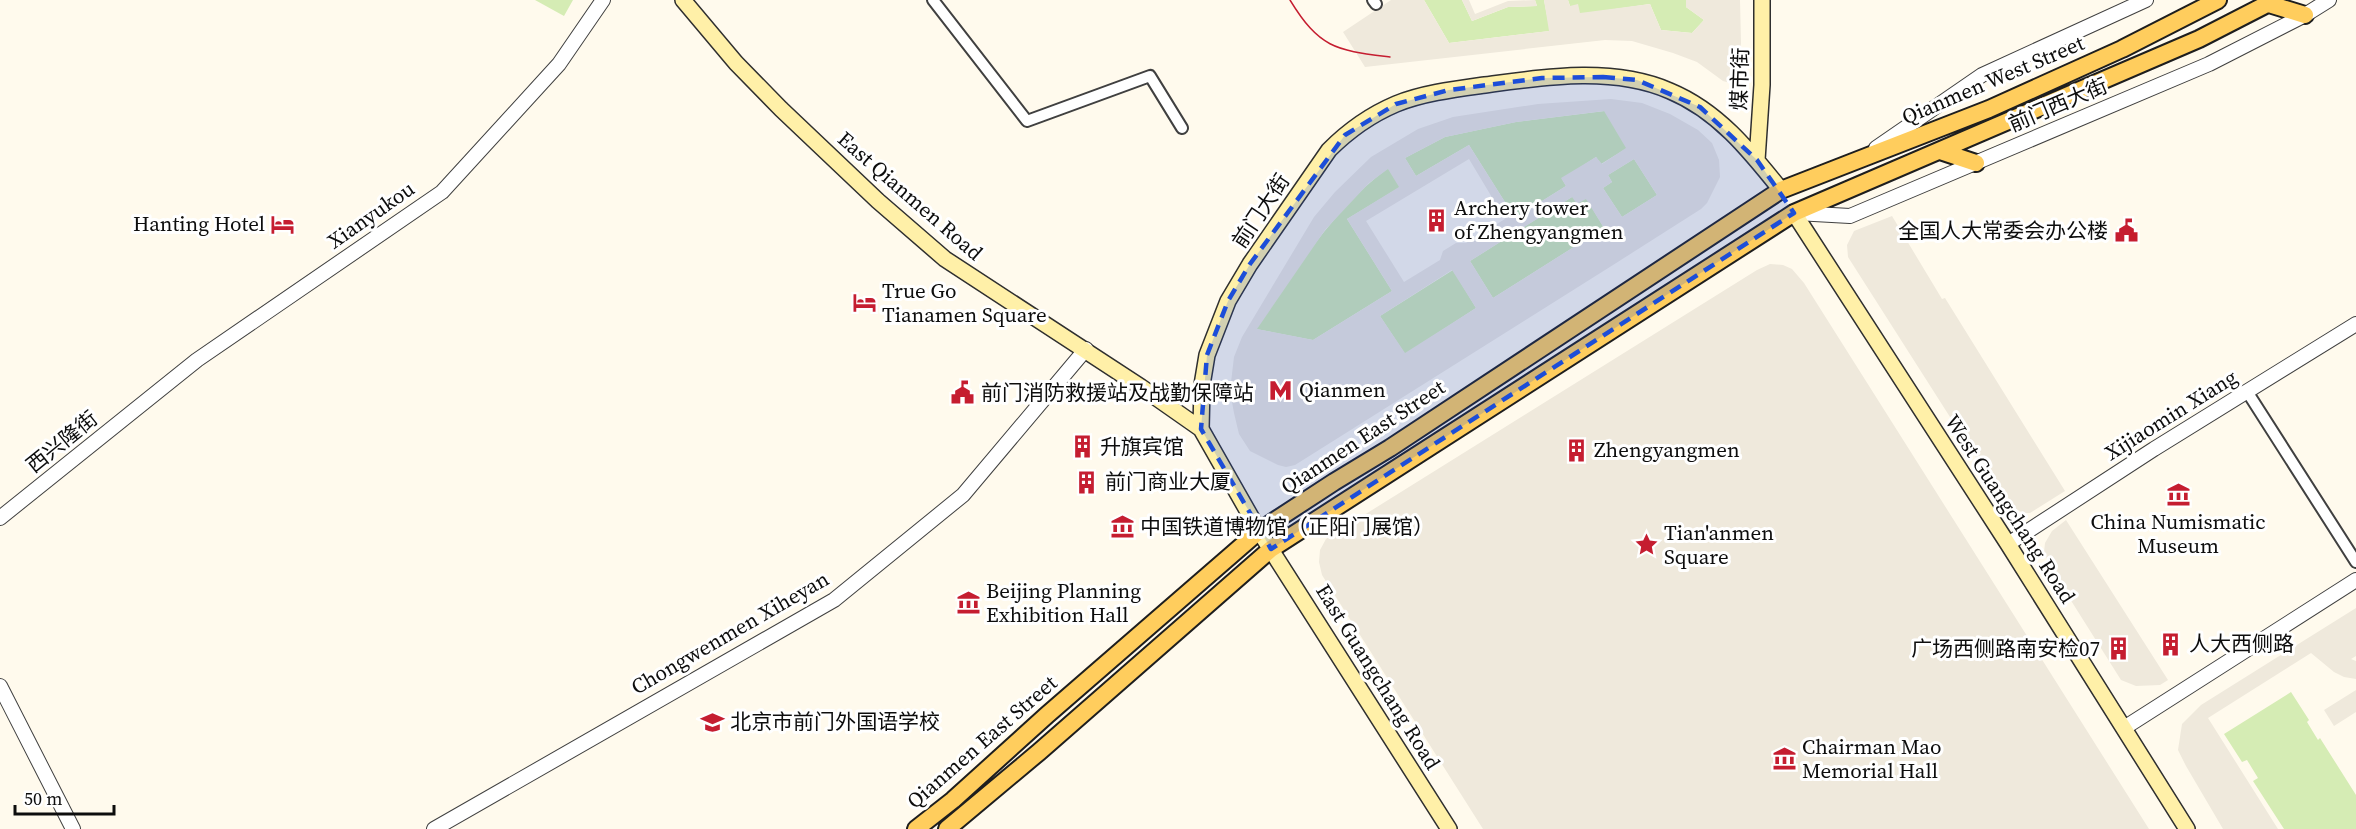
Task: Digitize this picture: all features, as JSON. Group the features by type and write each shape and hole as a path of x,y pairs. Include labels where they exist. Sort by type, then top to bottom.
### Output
{"main road":[{"name":"East Qianmen Road","path":"683,0 736,63 878,201 945,259 1086,350 1201,429"},
{"name":"煤市街","path":"1757,160 1762,85 1762,0"},
{"name":"Qianmen West Street","path":"1781,190 1989,109 2122,49 2218,0"},
{"path":"1757,160 1781,190 1794,213 2189,44 2272,2 2305,15"},
{"name":"前门大街","path":"1201,429 1202,385 1207,355 1228,301 1329,150 1364,121 1396,104 1449,90 1542,78 1637,80 1670,91 1700,106 1730,130 1757,160"},
{"path":"1940,151 1976,164"},
{"name":"Qianmen East Street","path":"916,829 953,800 1259,531 1390,448 1781,190"},
{"name":"West Guangchang Road","path":"1794,213 2008,544 2187,829"},
{"name":"Qianmen East Street","path":"947,829 1039,752 1271,549 1794,213"},
{"name":"East Guangchang Road","path":"1201,429 1259,531 1449,829"}],"street":[{"name":"Xianyukou","path":"122,420 233,333 442,192 559,63 603,0"},
{"path":"933,0 1027,121 1150,76 1182,128"},
{"path":"1856,162 1982,75 2146,0"},
{"name":"前门西大街","path":"1794,213 1850,216 2209,64 2305,15 2329,0"},
{"name":"Xijiaomin Xiang","path":"2008,544 2154,449 2248,393 2356,324"},
{"name":"Chongwenmen Xiheyan","path":"434,829 834,600 963,495 1086,350"},
{"path":"2248,393 2356,562"},
{"name":"西兴隆街","path":"0,518 122,420"},
{"path":"2124,728 2356,580"},
{"path":"0,686 73,829"}],"highlighted area":[{"path":"1603,77 1637,80 1700,107 1757,160 1794,213 1271,549 1201,429 1207,355 1228,301 1250,264 1345,135 1396,104 1449,90 1542,78"}],"green space":[{"path":"535,0 573,0 564,16"},
{"path":"1424,0 1462,0 1472,21 1508,7 1537,6 1535,0 1544,0 1550,31 1449,43"},
{"path":"1568,0 1686,0 1686,7 1704,20 1692,33 1661,30 1650,4 1580,14 1570,6"},
{"path":"1605,111 1627,148 1601,164 1596,157 1562,179 1566,186 1515,218 1469,145 1416,176 1405,158 1445,137 1516,122"},
{"path":"1634,159 1657,195 1622,217 1603,188 1612,182 1608,175"},
{"path":"1388,168 1400,187 1347,219 1392,291 1313,340 1256,329 1332,222 1349,203"},
{"path":"1572,197 1586,198 1604,228 1493,298 1470,261"},
{"path":"1453,270 1476,308 1405,354 1380,316"},
{"path":"2291,692 2309,720 2307,722 2318,740 2320,738 2356,795 2356,829 2284,829 2253,781 2258,778 2247,760 2242,762 2224,734"}],"shaded area":[{"path":"1391,0 1424,0 1449,43 1549,31 1544,0 1568,0 1570,6 1578,4 1580,13 1650,4 1661,30 1692,33 1704,20 1686,7 1686,0 1740,0 1741,43 1738,76 1730,83 1723,81 1697,62 1673,53 1632,41 1605,40 1365,67 1343,32"},
{"path":"1462,0 1469,0 1475,14 1508,1 1535,0 1537,6 1508,7 1472,21"},
{"path":"1611,99 1642,103 1670,114 1698,130 1712,143 1719,160 1720,177 1707,203 1701,209 1295,465 1286,467 1278,465 1250,451 1239,434 1230,391 1234,357 1242,337 1314,217 1335,192 1371,157 1418,129 1453,117 1538,104","holes":["1604,111 1626,148 1602,164 1596,157 1561,178 1566,186 1515,218 1469,145 1416,176 1405,158 1445,137 1516,122","1469,159 1505,219 1466,243 1456,243 1443,251 1440,260 1404,282 1366,221","1634,159 1657,195 1622,217 1603,188 1612,182 1608,175","1388,169 1399,187 1347,219 1392,291 1313,340 1257,329 1325,230 1369,183","1572,197 1577,204 1586,199 1604,228 1493,298 1470,261","1452,270 1476,308 1405,353 1380,316"]},
{"path":"1892,216 1942,299 1945,298 2065,491 2030,513 2015,509 2001,497 1848,257 1847,245 1854,231"},
{"name":"Tian'anmen Square","path":"1770,264 1783,265 1792,269 1804,283 2149,829 1483,829 1322,575 1319,562 1320,550 1326,539 1332,535"},
{"path":"2066,520 2168,680 2160,685 2136,686 2121,680 2053,572 2044,552 2045,543 2052,531"},
{"path":"2356,608 2356,656 2351,659 2356,661 2356,679 2334,672 2311,653 2208,718 2278,829 2223,829 2178,750 2182,724 2201,705"},
{"path":"2356,690 2356,712 2334,726 2324,710"}],"tram line":[{"path":"1290,0 1311,29 1331,44 1356,52 1390,57"}],"place":[{"name":"Archery tower of Zhengyangmen","path":"1436,220"},
{"name":"Hanting Hotel","path":"283,224"},
{"name":"全国人大常委会办公楼","path":"2126,231"},
{"name":"True Go Tianamen Square","path":"864,303"},
{"name":"Qianmen","path":"1281,390"},
{"name":"前门消防救援站及战勤保障站","path":"963,393"},
{"name":"升旗宾馆","path":"1082,447"},
{"name":"Zhengyangmen","path":"1576,450"},
{"name":"前门商业大厦","path":"1087,482"},
{"name":"China Numismatic Museum","path":"2178,494"},
{"name":"中国铁道博物馆（正阳门展馆）","path":"1122,527"},
{"name":"Tian'anmen Square","path":"1646,545"},
{"name":"Beijing Planning Exhibition Hall","path":"968,603"},
{"name":"人大西侧路","path":"2171,644"},
{"name":"广场西侧路南安检07","path":"2118,649"},
{"name":"北京市前门外国语学校","path":"712,722"},
{"name":"Chairman Mao Memorial Hall","path":"1784,759"}]}
